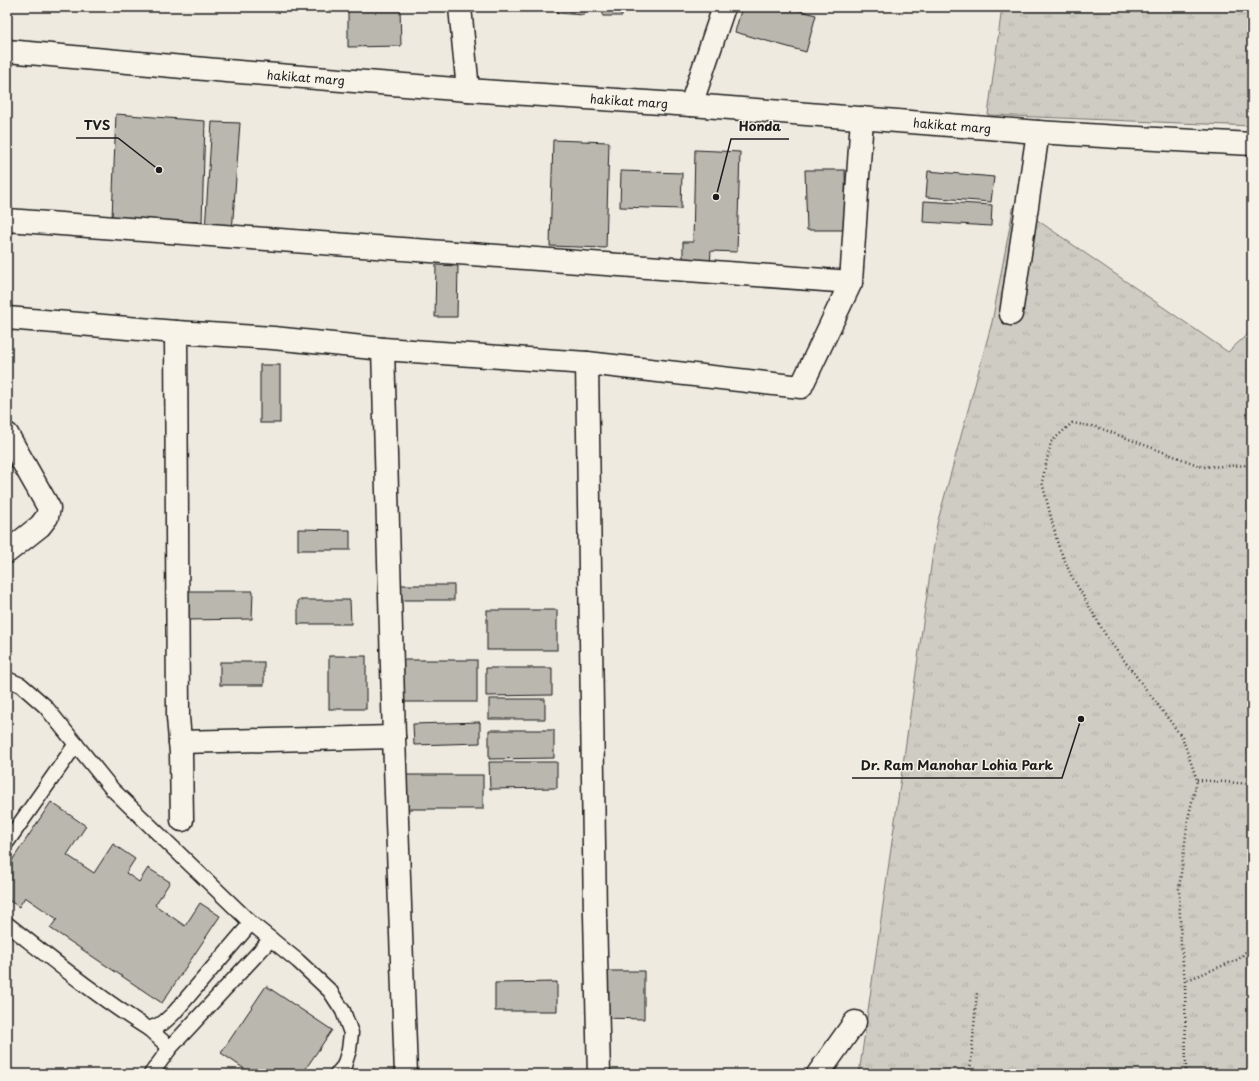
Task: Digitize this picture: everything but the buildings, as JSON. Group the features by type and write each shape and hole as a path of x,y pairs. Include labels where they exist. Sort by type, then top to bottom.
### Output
{"street":[{"path":"460,7 468,90"},
{"path":"691,105 724,7"},
{"name":"hakikat marg","path":"7,51 227,71 468,90 691,105 1038,132 1252,144"},
{"path":"7,318 176,332 274,338 382,349 587,363 801,387 851,282 862,118"},
{"path":"1011,314 1038,132"},
{"path":"7,220 851,282"},
{"path":"176,332 178,717 182,820"},
{"path":"382,349 406,1074"},
{"path":"587,363 595,915 603,1072"},
{"path":"7,434 49,508 46,517 40,526 7,552"},
{"path":"180,742 394,737"},
{"path":"818,1074 855,1022"}],"lane":[{"path":"7,679 21,686 45,706 112,789 251,923 298,961 330,991 343,1011 350,1032 344,1066 337,1074"},
{"path":"7,842 76,744"},
{"path":"149,1029 163,1023 174,1013 251,923"},
{"path":"7,924 84,984 149,1029 170,1048"},
{"path":"151,1074 170,1048 271,939"}],"path":[{"path":"1186,1074 1185,981 1181,945 1179,889 1188,819 1197,780 1182,737 1108,639 1071,575 1058,545 1042,482 1051,442 1072,423 1097,427 1203,467 1252,465"},
{"path":"1197,780 1252,784"},
{"path":"1185,981 1239,959 1252,944"},
{"path":"970,1074 977,992"}],"green space":[{"path":"1002,7 1252,7 1252,126 988,115"},
{"path":"1014,204 1228,352 1252,330 1252,1074 859,1074 937,524 992,322"}],"place":[{"name":"TVS","path":"159,170"},
{"name":"Honda","path":"716,197"},
{"name":"Dr. Ram Manohar Lohia Park","path":"1081,719"}]}
